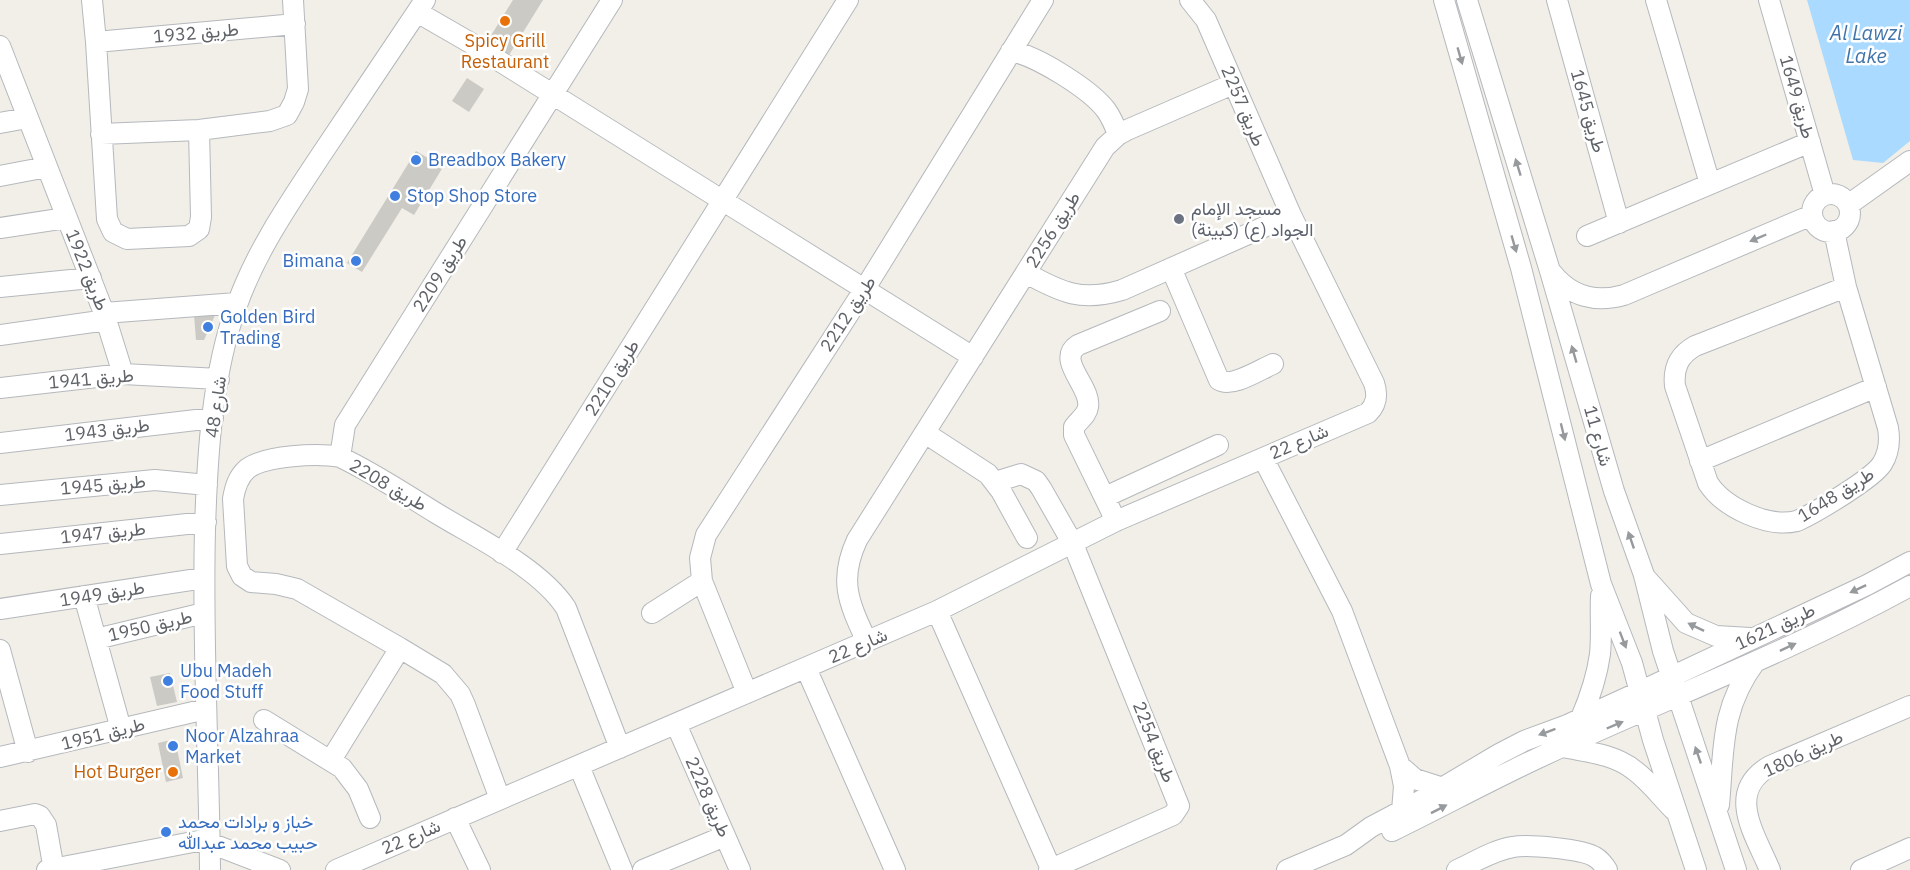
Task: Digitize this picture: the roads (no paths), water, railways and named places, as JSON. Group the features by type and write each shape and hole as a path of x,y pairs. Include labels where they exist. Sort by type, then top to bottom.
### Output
{"street":[{"path":"92,0 108,225 113,232 127,239 189,236 199,229 201,217 199,130"},
{"path":"101,134 199,130 270,121 287,115 298,89 293,0"},
{"name":"طريق 2209","path":"340,457 345,425 612,0"},
{"name":"طريق 2210","path":"502,554 848,0"},
{"name":"طريق 2212","path":"747,693 702,581 700,558 706,535 864,290 1043,0"},
{"name":"طريق 2257","path":"1190,0 1206,20 1291,215 1374,383 1377,400 1373,408"},
{"name":"شارع 11","path":"1444,0 1521,268 1601,584 1632,663 1653,740 1696,870"},
{"name":"شارع 11","path":"1467,0 1614,491 1644,575 1671,677 1736,870"},
{"name":"طريق 1645","path":"1557,0 1619,223"},
{"path":"1656,0 1710,184"},
{"name":"طريق 1649","path":"1769,0 1825,195"},
{"path":"421,6 552,95 973,357"},
{"name":"شارع 48","path":"210,870 204,613 207,485 213,418 229,330 237,303 257,259 295,195 421,6"},
{"name":"طريق 1932","path":"96,42 295,24"},
{"name":"طريق 1922","path":"0,46 106,316 123,374"},
{"path":"1011,51 1037,60 1089,94 1106,110 1118,135"},
{"name":"طريق 2256","path":"867,642 847,592 846,574 849,556 856,540 1105,147 1118,135 1233,84"},
{"path":"0,123 27,118"},
{"path":"1587,236 1810,142"},
{"path":"1848,205 1910,161"},
{"path":"0,176 46,167"},
{"path":"1825,195 1838,196 1848,205 1849,212 1845,224 1834,231 1822,230 1817,226 1812,215 1815,202 1825,195"},
{"path":"1026,273 1060,291 1087,297 1105,295 1122,290 1291,215"},
{"path":"1550,271 1559,281 1576,293 1596,299 1611,299 1624,296 1812,215"},
{"path":"0,228 66,218"},
{"name":"طريق 1648","path":"1834,231 1846,287 1890,437 1887,455 1883,463 1870,476 1797,521 1788,524 1770,523 1729,503 1712,489 1700,461 1675,386 1675,370 1682,356 1695,346 1846,287"},
{"path":"1171,268 1219,380 1233,382 1273,364"},
{"path":"0,287 91,278"},
{"path":"0,335 106,316 237,303"},
{"path":"1116,521 1073,431 1086,413 1089,402 1071,363 1070,355 1078,345 1160,311"},
{"name":"طريق 1941","path":"0,388 123,374 219,379"},
{"path":"1700,461 1876,387"},
{"name":"شارع 22","path":"336,870 937,611 1116,521 1368,413 1373,408"},
{"name":"طريق 1943","path":"0,443 213,418"},
{"path":"925,434 980,468 995,482 1027,537"},
{"path":"1105,496 1218,445"},
{"name":"طريق 2208","path":"500,799 460,694 443,674 297,589 251,582 242,576 237,566 233,498 239,478 247,470 256,464 283,458 322,455 340,457 502,554 547,584 566,608 620,748"},
{"path":"1263,458 1342,611 1400,766 1404,786 1402,811"},
{"path":"1176,464 1187,490"},
{"path":"995,482 1021,474 1036,481 1073,544"},
{"name":"طريق 1945","path":"0,495 155,480 207,485"},
{"name":"طريق 1947","path":"0,544 206,522"},
{"name":"طريق 2254","path":"937,611 1050,870 1173,815 1179,806 1073,544"},
{"name":"طريق 1621","path":"1346,845 1371,827 1443,788 1498,754 1639,692 1867,585 1910,562"},
{"path":"1644,575 1686,623 1716,636 1753,638"},
{"name":"طريق 1949","path":"0,609 204,578"},
{"path":"652,613 702,581"},
{"path":"1581,718 1590,698 1600,653 1601,584"},
{"name":"طريق 1621","path":"1346,845 1376,838 1563,747 1901,596 1910,586"},
{"name":"طريق 1950","path":"84,596 121,729"},
{"name":"طريق 1950","path":"96,639 204,613"},
{"path":"331,760 400,648"},
{"path":"0,650 6,692 28,752"},
{"path":"1718,814 1721,762 1728,719 1734,697 1743,679 1755,663"},
{"path":"806,668 895,870"},
{"name":"طريق 1806","path":"1770,870 1748,818 1745,805 1746,793 1759,772 1910,706"},
{"name":"طريق 1951","path":"0,757 206,709"},
{"path":"264,720 331,760 351,777 370,818"},
{"name":"طريق 2228","path":"676,724 740,870"},
{"path":"1563,747 1604,755 1622,762 1634,770 1678,815"},
{"path":"579,766 622,870"},
{"path":"1400,766 1415,779 1443,788"},
{"path":"0,821 34,814 44,820 52,870 198,841 210,843 280,870"},
{"path":"455,818 480,870"},
{"path":"643,870 724,836"},
{"path":"1287,870 1346,845"},
{"path":"1457,870 1496,851 1521,846 1582,852 1594,856 1607,870"},
{"path":"1861,870 1910,848"}],"water":[{"name":"Al Lawzi Lake","path":"1807,0 1910,0 1910,141 1883,163 1853,160"}],"place":[{"name":"Spicy Grill Restaurant","path":"505,21"},
{"name":"Breadbox Bakery","path":"416,160"},
{"name":"Stop Shop Store","path":"395,196"},
{"name":"مسجد الإمام الجواد (ع) (كبينة)","path":"1179,219"},
{"name":"Bimana","path":"356,261"},
{"name":"Golden Bird Trading","path":"208,327"},
{"name":"Ubu Madeh Food Stuff","path":"168,681"},
{"name":"Noor Alzahraa Market","path":"173,746"},
{"name":"Hot Burger","path":"173,772"},
{"name":"خباز و برادات محمد حبيب محمد عبدالله","path":"166,832"}]}
